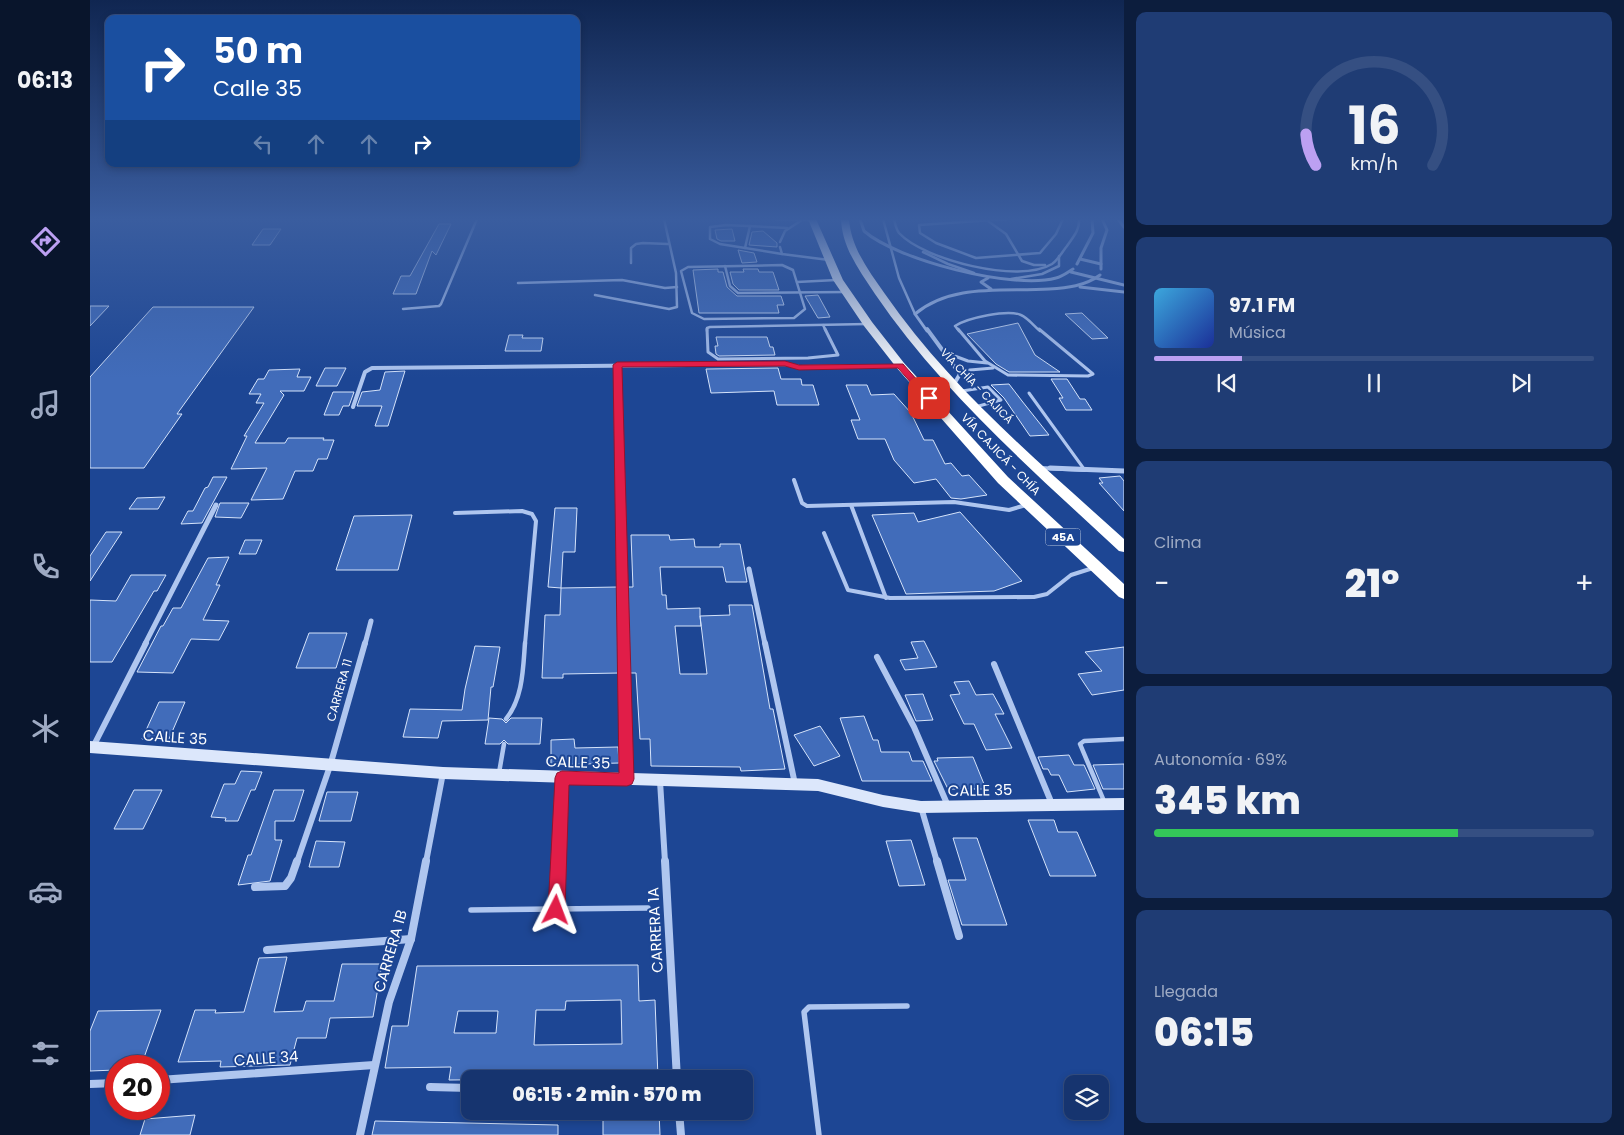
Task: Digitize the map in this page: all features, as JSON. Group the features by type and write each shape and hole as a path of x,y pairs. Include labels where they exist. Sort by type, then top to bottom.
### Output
{"highway":[{"name":"VÍA CAJICÁ - CHÍA","path":"835,272 838,280 868,324 900,366 960,434 1028,505 1124,593"},
{"name":"VÍA CHÍA - CAJICÁ","path":"866,272 882,299 914,340 958,383 975,407 1124,547"}],"street":[{"path":"962,272 991,278"},
{"path":"993,290 981,282 985,278 1050,279 1069,272"},
{"path":"1076,272 1124,285"},
{"path":"958,383 944,352 915,314 925,306 947,296 993,290 1040,290 1074,286 1094,281 1099,277"},
{"path":"1074,286 1124,292"},
{"path":"353,407 365,372 372,368 785,364 799,367 900,366"},
{"path":"617,365 627,779"},
{"path":"1038,468 1124,471"},
{"path":"92,747 216,504"},
{"path":"749,569 794,784"},
{"name":"CARRERA 11","path":"255,887 285,886 288,883 330,766 371,621"},
{"path":"877,657 914,727 948,807"},
{"path":"994,664 1053,805"},
{"name":"CALLE 35","path":"92,747 330,766 499,776 818,785 882,801 921,807 1124,804"},
{"name":"CARRERA 1B","path":"360,1135 389,1002 411,939 443,773"},
{"name":"CARRERA 1A","path":"660,780 676,1070"},
{"path":"921,807 960,936"},
{"path":"268,950 411,939"},
{"name":"CALLE 34","path":"170,1079 374,1065"},
{"path":"90,1084 105,1083"},
{"path":"430,1088 461,1088"},
{"path":"680,1120 681,1135"}],"lane":[{"path":"404,308 439,306 442,304 455,272"},
{"path":"595,295 672,309 678,305 676,272"},
{"path":"681,272 692,313 697,318 794,318 805,309 794,272"},
{"path":"726,272 730,286 738,293 846,292"},
{"path":"897,272 915,314"},
{"path":"975,272 991,278"},
{"path":"1006,279 1050,272"},
{"path":"518,283 622,280 665,288 677,287"},
{"path":"797,282 838,280"},
{"path":"1014,313 1021,316 1093,372 1093,374 1088,376 1008,375 993,368 988,363 955,326 963,321 1014,313"},
{"path":"823,325 838,355 808,358 718,359 708,352 707,328 710,326 868,324"},
{"path":"944,352 968,361 988,363"},
{"path":"958,383 970,370 993,368"},
{"path":"958,383 991,388 1001,400 975,407"},
{"path":"1030,393 1084,469"},
{"path":"794,480 802,503 807,506 954,502 1009,510 1028,505"},
{"path":"851,505 886,598"},
{"path":"456,513 522,511 532,514 536,521 522,677 515,708 506,718"},
{"path":"824,533 848,590 886,598 920,600 1034,597 1047,594 1071,575 1095,567"},
{"path":"1106,805 1080,744 1084,742 1124,739"},
{"path":"499,776 504,744"},
{"path":"556,910 562,778"},
{"path":"471,910 648,908"},
{"path":"819,1135 805,1009 809,1007 907,1006"}],"building":[{"path":"412,272 424,272 416,294 393,294 401,276 410,276"},
{"path":"693,272 723,272 727,287 737,296 781,296 784,305 777,305 779,313 699,313"},
{"path":"730,272 773,272 779,290 739,290 733,284"},
{"path":"818,295 830,317 818,318 805,296"},
{"path":"90,306 109,306 90,326"},
{"path":"153,307 254,307 177,414 182,414 144,468 90,468 90,377"},
{"path":"1082,313 1108,338 1092,339 1065,314"},
{"path":"1018,323 1035,355 1060,372 1009,372 996,364 967,334"},
{"path":"509,335 523,335 522,338 543,338 541,351 505,351"},
{"path":"716,337 767,337 775,355 719,356 716,354 715,346 718,346"},
{"path":"325,368 346,368 337,386 316,386"},
{"path":"778,368 781,379 801,379 802,385 813,385 819,405 777,405 774,391 711,393 706,369"},
{"path":"300,369 297,377 311,377 304,391 280,391 284,395 255,443 285,443 288,438 324,438 323,440 334,440 327,459 318,459 313,471 295,471 283,499 251,500 267,468 231,469 247,436 244,436 264,403 256,403 261,394 249,394 258,379 264,379 269,370"},
{"path":"405,371 388,426 375,426 382,406 357,406 362,392 380,390 385,372"},
{"path":"1051,379 1067,379 1080,399 1085,399 1092,410 1066,410 1059,398 1063,398"},
{"path":"1009,384 1049,435 1030,436 1004,398 991,385"},
{"path":"846,385 867,385 871,395 894,394 911,413 924,440 933,440 945,464 951,463 962,476 969,475 987,495 961,499 951,498 936,479 914,483 894,460 885,439 858,439 851,420 860,420"},
{"path":"333,392 354,392 349,406 343,406 339,415 324,415"},
{"path":"1120,476 1124,481 1124,511 1099,483 1103,483 1099,478"},
{"path":"213,477 227,477 202,523 181,524 188,511 193,511"},
{"path":"165,497 158,509 129,509 137,498"},
{"path":"220,503 249,503 241,518 215,517"},
{"path":"555,508 577,508 575,552 563,552 561,588 548,587"},
{"path":"960,512 1022,581 994,591 906,594 872,515 914,513 918,522"},
{"path":"412,515 398,570 336,570 354,516"},
{"path":"106,532 122,532 90,581 90,556"},
{"path":"631,535 669,535 670,540 694,539 695,547 720,547 720,544 740,544 747,582 726,582 723,567 660,567 662,595 666,595 667,609 700,608 700,616 730,615 729,605 752,605 770,709 773,709 785,769 741,771 740,767 651,766 650,739 640,739 636,673 630,673 627,587 633,587","holes":["700,616 707,674 680,674 675,626 701,626"]},
{"path":"245,540 262,540 256,554 239,554"},
{"path":"229,557 216,585 220,585 203,620 229,621 219,640 191,639 173,673 137,672 161,626 163,626 173,608 181,608 208,558"},
{"path":"131,575 166,575 157,591 154,591 112,662 90,662 90,600 116,601"},
{"path":"618,587 620,673 563,674 563,678 542,678 545,615 560,615 561,588"},
{"path":"309,633 347,633 336,668 296,668"},
{"path":"924,641 937,667 905,670 900,660 918,658 911,642"},
{"path":"475,646 500,647 493,687 491,687 488,720 442,721 438,738 403,737 410,709 462,710"},
{"path":"1124,647 1124,690 1092,695 1078,674 1102,671 1085,652"},
{"path":"969,681 976,695 993,694 1004,714 995,714 1012,748 986,750 974,724 964,724 950,695 960,694 954,682"},
{"path":"923,694 933,720 916,721 905,695"},
{"path":"159,702 185,702 169,739 142,739"},
{"path":"864,716 873,740 878,740 881,752 909,752 912,761 923,761 932,781 862,781 840,718"},
{"path":"489,718 502,719 506,723 511,718 542,718 540,744 508,744 504,740 500,744 485,744"},
{"path":"820,726 840,756 814,766 794,735"},
{"path":"574,739 575,748 618,747 619,763 551,765 551,740"},
{"path":"1069,755 1074,765 1084,765 1095,789 1067,792 1059,775 1051,775 1048,769 1043,769 1038,757"},
{"path":"973,757 986,789 948,789 934,761 938,761 937,758"},
{"path":"1124,764 1124,789 1103,789 1093,765"},
{"path":"241,771 262,772 255,790 251,790 238,821 225,821 226,818 211,817 224,784 235,784"},
{"path":"134,790 162,790 143,829 114,829"},
{"path":"274,790 304,790 294,821 275,821 275,840 282,840 270,881 238,885 248,855 251,855"},
{"path":"327,792 358,792 351,821 319,821"},
{"path":"1028,820 1054,820 1058,832 1077,832 1096,876 1050,876"},
{"path":"953,838 977,838 1007,925 962,925 948,880 966,880"},
{"path":"911,840 925,885 899,886 886,841"},
{"path":"316,841 345,842 339,867 309,867"},
{"path":"287,957 274,1012 303,1011 306,1001 334,1001 342,964 382,964 373,1017 330,1018 326,1038 297,1038 290,1065 220,1067 221,1061 178,1062 195,1010 216,1010 215,1013 244,1012 259,958"},
{"path":"638,965 639,1001 655,1000 658,1070 461,1070 461,1080 449,1080 451,1067 385,1068 392,1026 408,1026 417,966","holes":["621,1000 622,1044 534,1045 536,1010 565,1010 566,1001","458,1011 498,1011 496,1033 454,1033"]},
{"path":"161,1010 145,1055 105,1055 105,1070 90,1071 90,1031 98,1011"},
{"path":"195,1115 190,1135 140,1135 145,1120 170,1120 170,1117"},
{"path":"603,1120 659,1120 660,1135 603,1135"},
{"path":"375,1121 558,1125 558,1135 372,1135"}],"route":[{"path":"556,910 562,778 627,779 617,365 785,364 799,367 900,366 929,398"}]}
